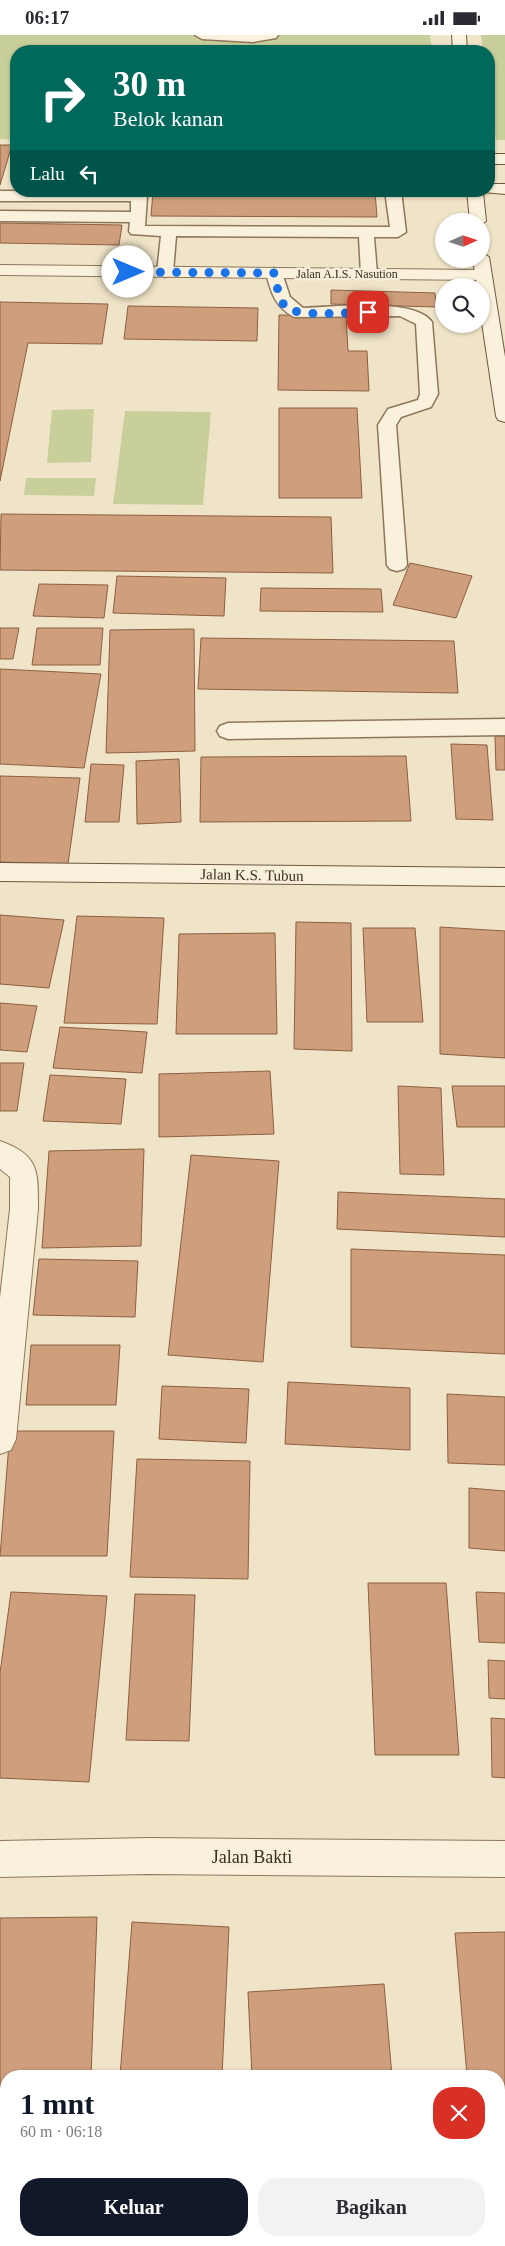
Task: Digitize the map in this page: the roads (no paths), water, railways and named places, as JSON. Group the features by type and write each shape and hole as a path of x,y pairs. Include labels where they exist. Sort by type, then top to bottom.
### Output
{"street":[{"path":"476,197 477,213"},
{"path":"482,268 505,417"},
{"name":"Jalan A.I.S. Nasution","path":"0,270 483,275"},
{"name":"Jalan K.S. Tubun","path":"0,872 505,877"},
{"path":"0,1153 24,1173 24,1209 0,1439"},
{"name":"Jalan Bakti","path":"0,1859 148,1856 505,1859"}],"lane":[{"path":"202,35 253,38 271,35"},
{"path":"139,197 137,231 398,232 394,197"},
{"path":"0,216 138,217"},
{"path":"165,272 169,231"},
{"path":"366,232 369,274"},
{"path":"274,273 286,307 300,313 401,311 417,316 424,322 429,394 425,403 394,413 387,425 397,565"},
{"path":"228,731 505,727"}]}
